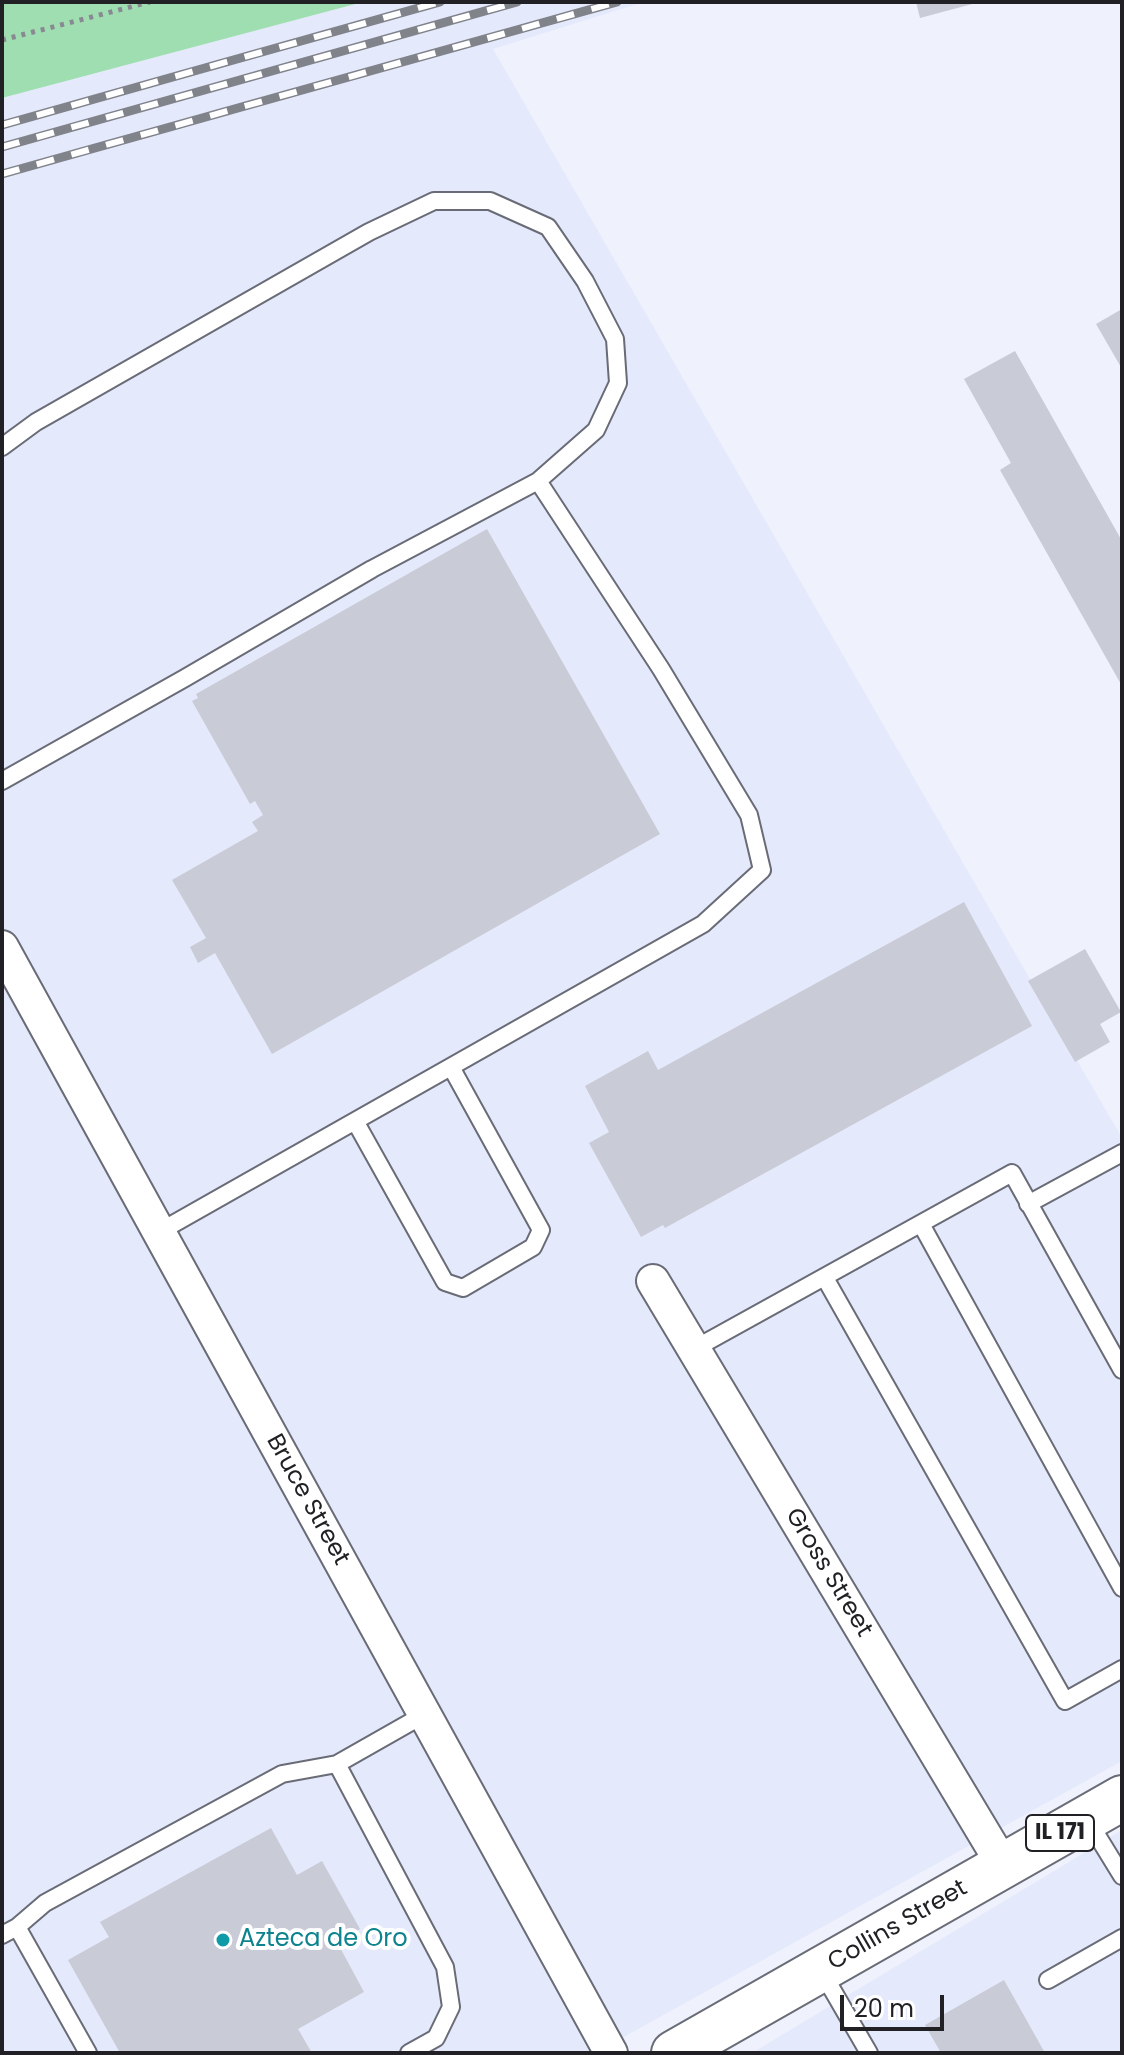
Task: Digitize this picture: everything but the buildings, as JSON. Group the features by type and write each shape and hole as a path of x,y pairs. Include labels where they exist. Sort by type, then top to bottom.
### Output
{"main road":[{"name":"Collins Street","path":"674,2053 1104,1808"}],"street":[{"name":"Bruce Street","path":"2,947 611,2053"},
{"name":"Gross Street","path":"653,1281 1003,1865"}],"lane":[{"path":"2,447 36,422 369,232 434,201 490,201 548,227 585,281 615,339 618,383 596,430 538,481 372,569 2,781"},
{"path":"159,1232 703,924 762,870 749,815 661,669 538,481"},
{"path":"355,1121 445,1282 463,1288 533,1247 541,1230 451,1067"},
{"path":"1028,1204 1122,1153"},
{"path":"694,1349 1012,1173 1122,1370"},
{"path":"921,1224 1122,1588"},
{"path":"825,1278 1065,1701 1122,1669"},
{"path":"2,1935 17,1927 45,1903 282,1774 337,1764 425,1714"},
{"path":"337,1764 445,1967 451,2007 436,2038 409,2053"},
{"path":"1104,1808 1122,1876"},
{"path":"17,1927 88,2053"},
{"path":"1048,1980 1122,1938"},
{"path":"821,1970 869,2053"}],"path":[{"path":"2,40 150,2"}],"shaded area":[{"path":"363,2 644,2 493,49 1122,1138 1122,1761 595,2053 2,2053 2,98"},
{"path":"1122,1830 1122,2053 752,2053"}],"green space":[{"path":"2,2 363,2 2,98"}],"railway":[{"path":"2,125 440,2"},
{"path":"2,147 517,2"},
{"path":"2,174 617,2"}],"place":[{"name":"Azteca de Oro","path":"223,1940"}]}
